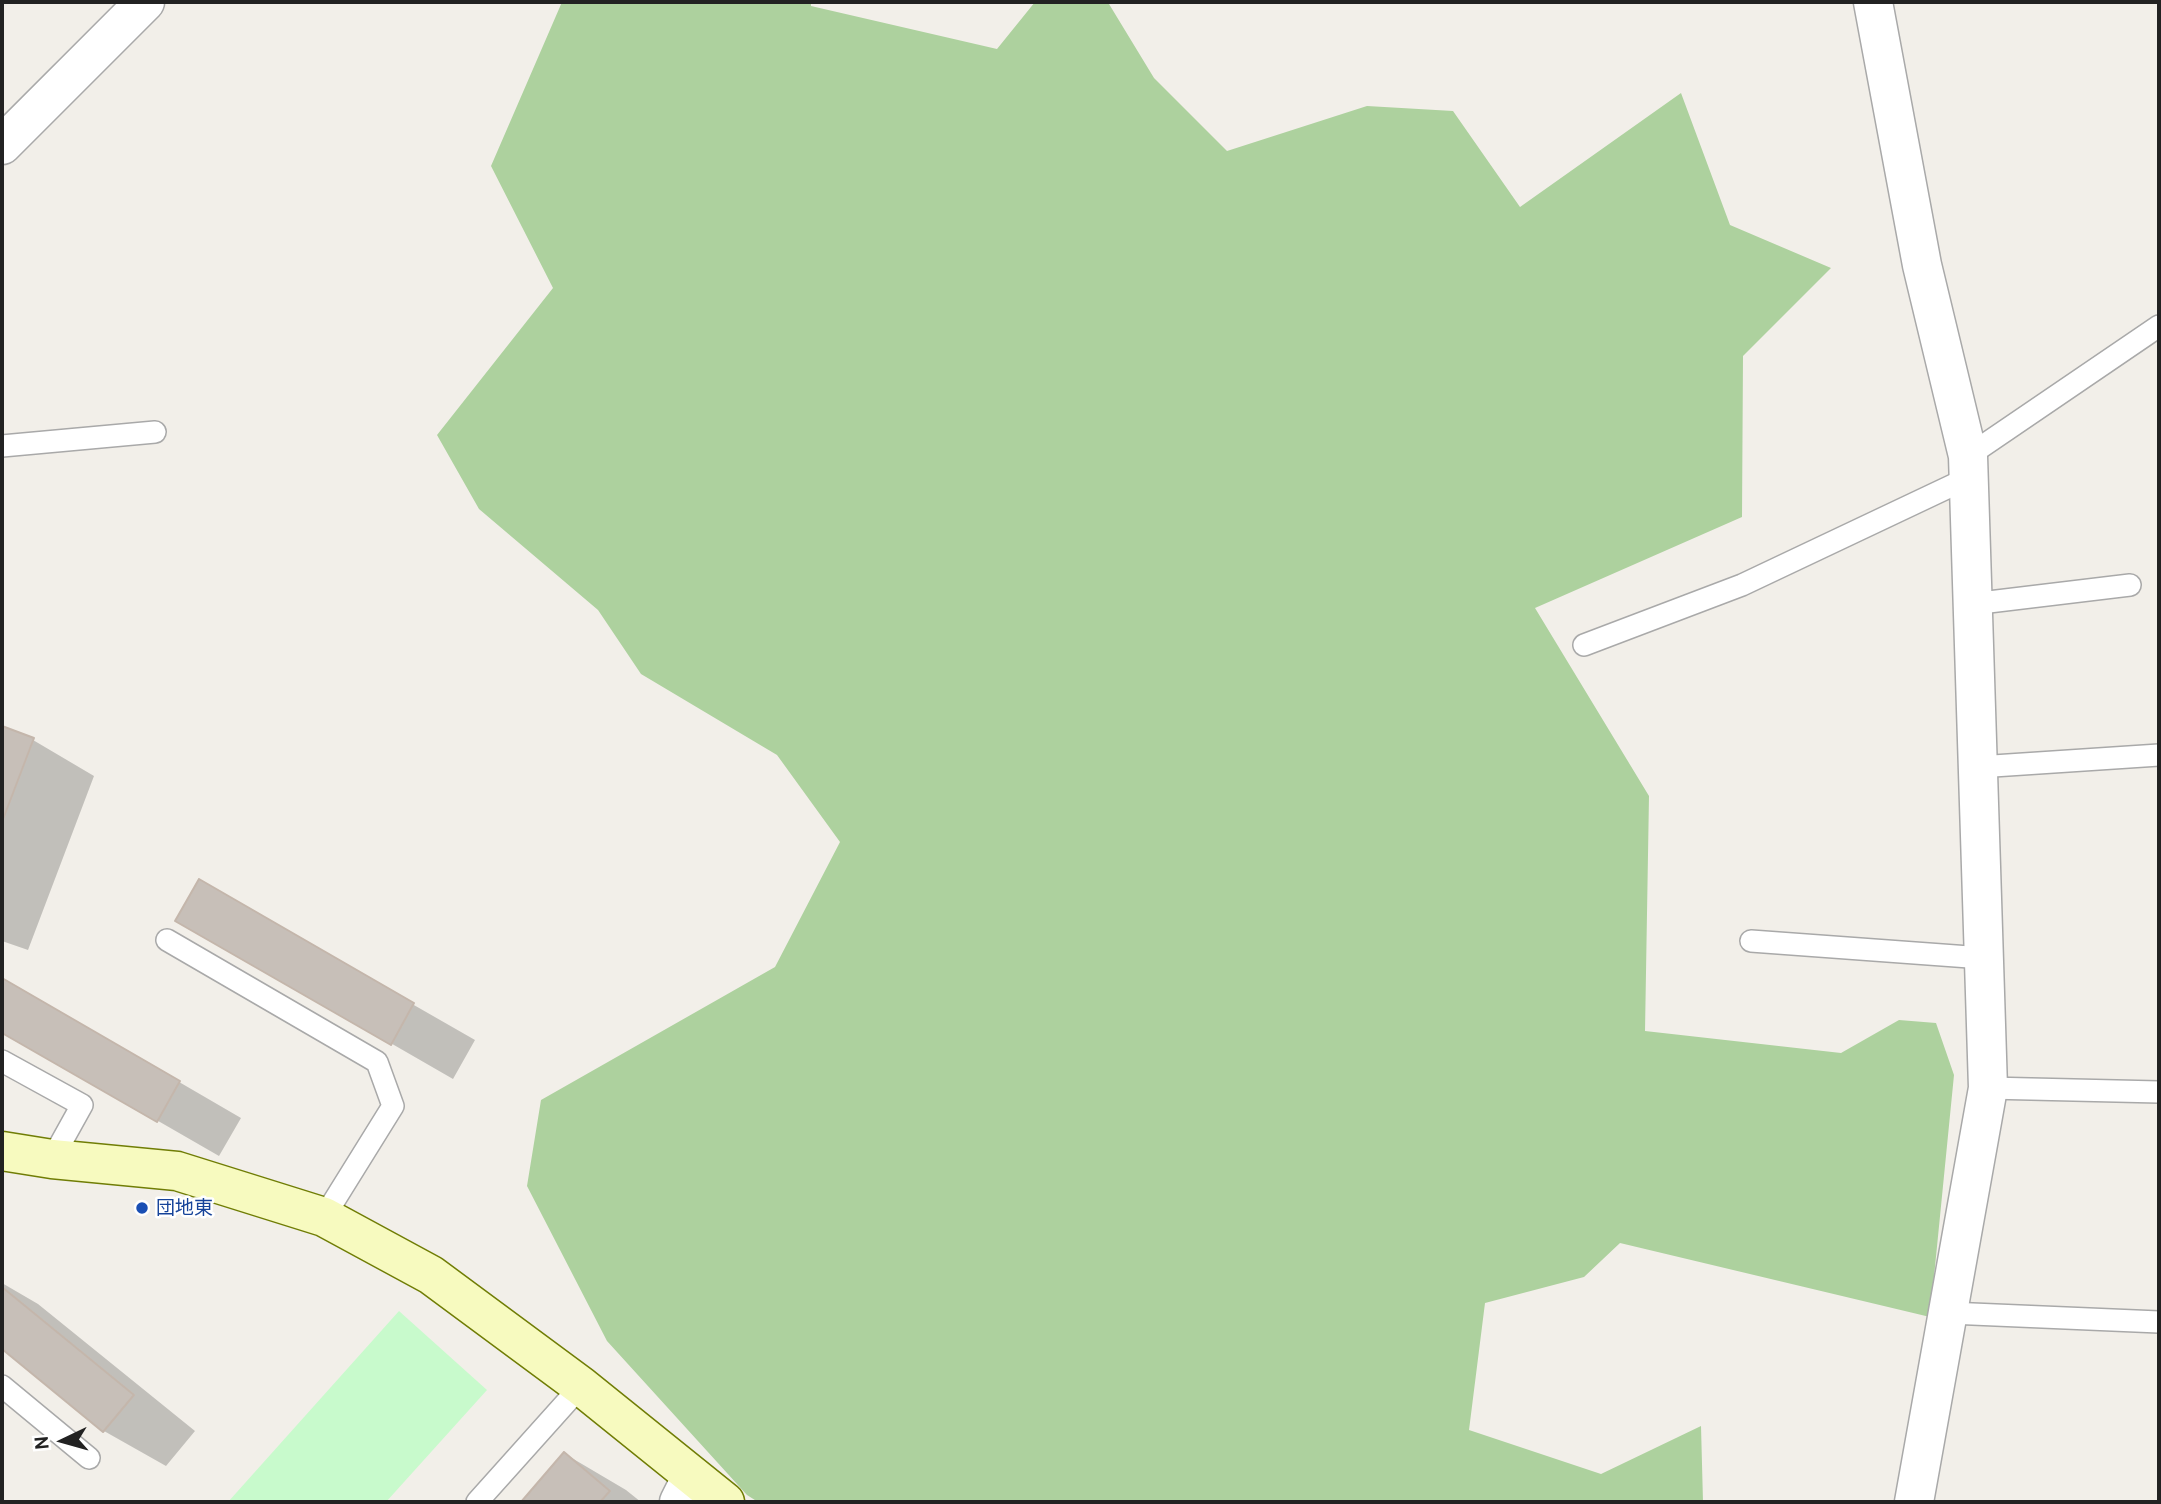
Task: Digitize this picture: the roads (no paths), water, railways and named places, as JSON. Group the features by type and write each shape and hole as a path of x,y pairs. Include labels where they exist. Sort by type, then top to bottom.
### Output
{"street":[{"path":"2,145 145,2"},
{"path":"1873,2 1922,265 1968,467 1988,1088 1914,1502"},
{"path":"2,1151 52,1159 177,1171 324,1217 431,1275 581,1386 685,1489 725,1502"}],"lane":[{"path":"1584,645 1742,585 1968,467 2159,326"},
{"path":"2,446 155,432"},
{"path":"1972,604 2130,585"},
{"path":"1978,767 2159,755"},
{"path":"167,940 377,1062 393,1106 324,1217"},
{"path":"1751,941 1983,958"},
{"path":"2,1061 82,1105 52,1159"},
{"path":"1988,1088 2159,1091"},
{"path":"1949,1313 2159,1322"},
{"path":"2,1386 89,1458"},
{"path":"477,1502 581,1386"}],"place":[{"name":"団地東","path":"142,1208"}]}
